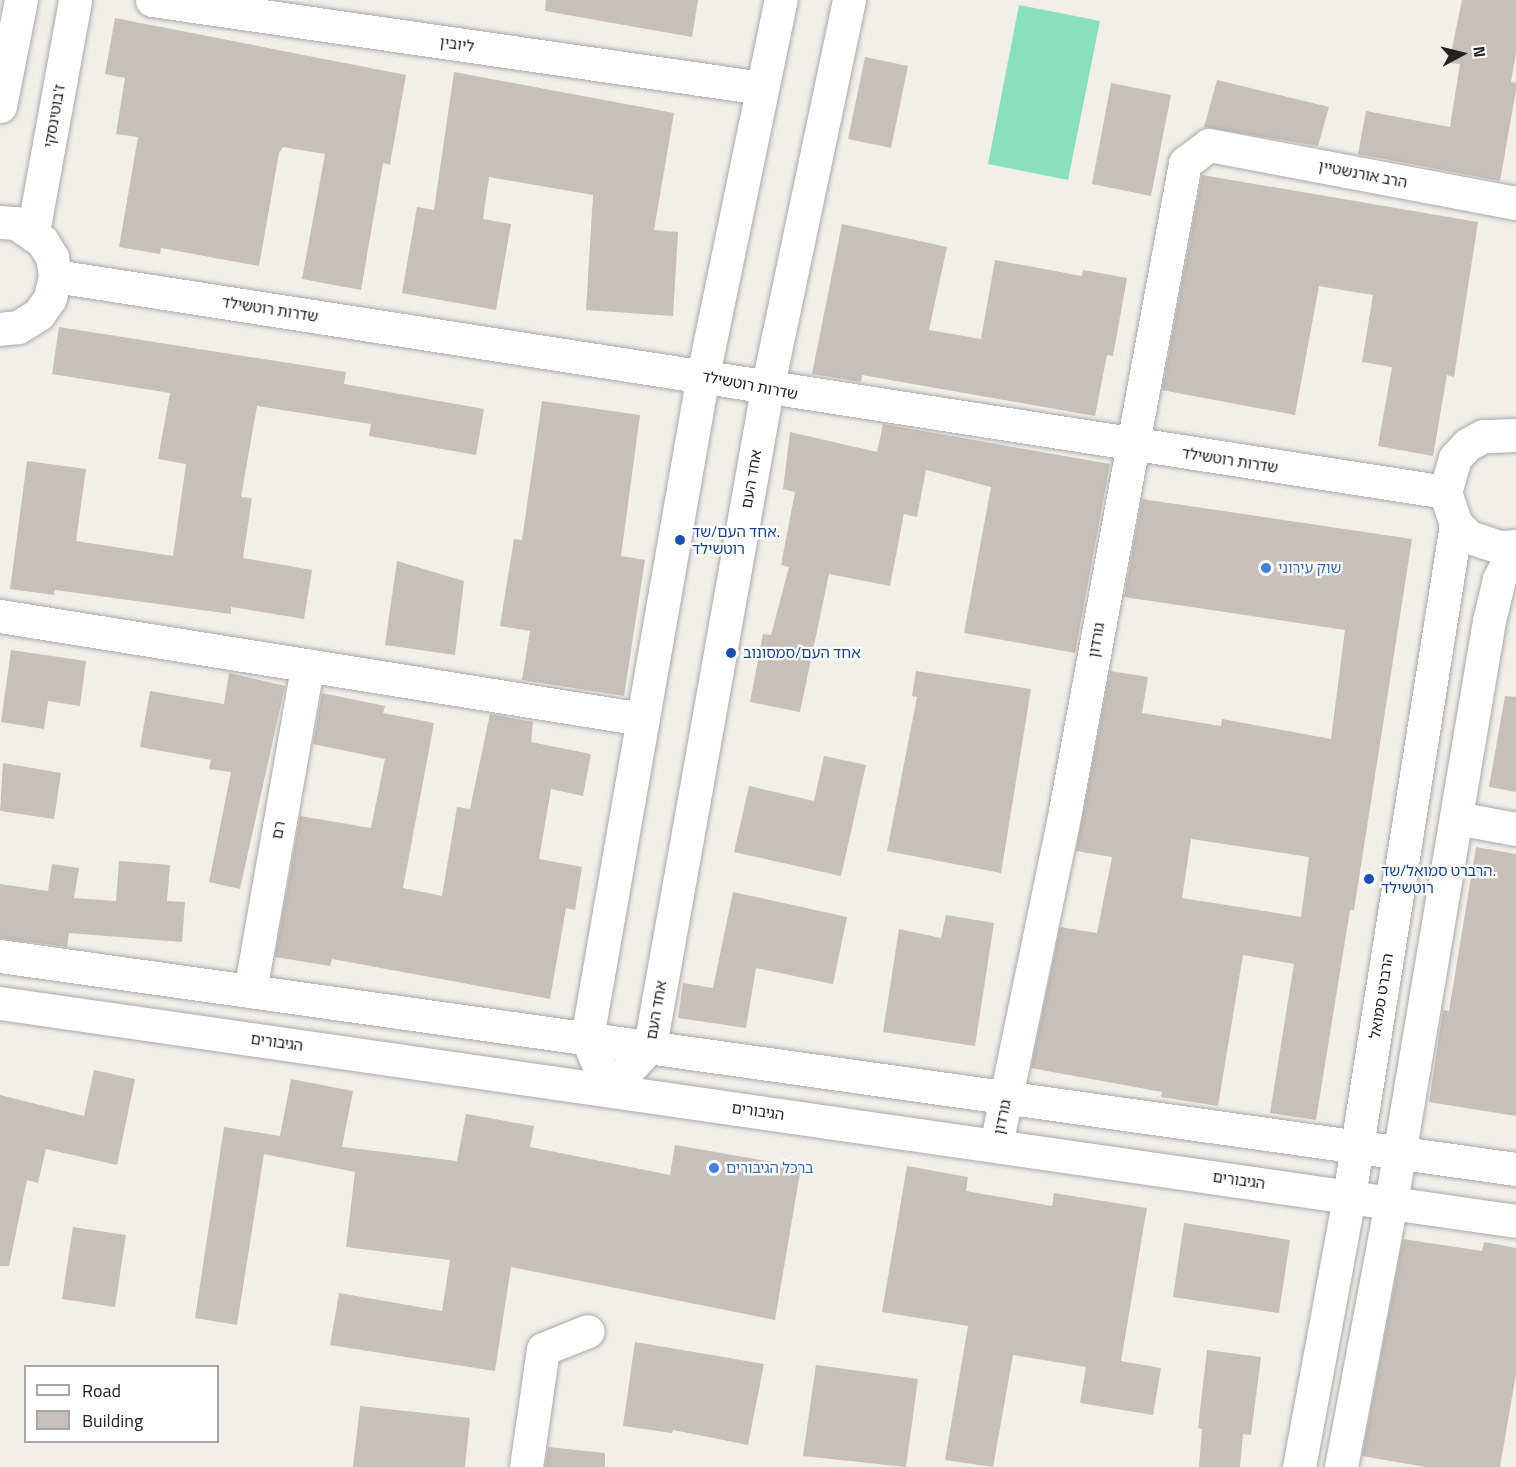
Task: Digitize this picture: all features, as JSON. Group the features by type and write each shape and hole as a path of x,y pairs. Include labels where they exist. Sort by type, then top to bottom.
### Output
{"street":[{"path":"0,106 21,0"},
{"name":"ז'בוטינסקי","path":"33,232 75,0"},
{"name":"ליובין","path":"152,0 762,88"},
{"path":"609,1090 586,1038 702,375 781,0"},
{"name":"אחד העם","path":"609,1090 650,1046 767,389 849,0"},
{"name":"הרב אורנשטיין","path":"1209,145 1516,203"},
{"name":"גורדון","path":"996,1145 1065,811 1185,163 1209,145"},
{"path":"0,222 16,223 33,232 52,257 55,276 50,298 39,314 18,327 0,329"},
{"name":"שדרות רוטשילד","path":"55,276 702,375 767,389 1445,492"},
{"path":"1341,1467 1391,1203 1489,621 1499,579 1516,546 1483,544 1456,525 1445,492 1451,466 1467,445 1483,436 1516,435"},
{"name":"הרברט סמואל","path":"1299,1467 1349,1196 1456,525"},
{"path":"0,616 307,668 642,719"},
{"name":"רם","path":"250,991 307,668"},
{"path":"1456,818 1516,829"},
{"path":"0,956 1516,1169"},
{"name":"הגיבורים","path":"0,1003 1516,1221"},
{"path":"526,1467 543,1349 588,1331"}],"green space":[{"path":"1019,5 1100,21 1068,180 988,164"}],"building":[{"path":"546,0 698,0 692,37 545,11"},
{"path":"1462,0 1516,0 1516,53 1511,82 1516,83 1516,90 1500,181 1358,154 1366,111 1450,127 1460,64 1449,63"},
{"path":"115,18 406,75 390,165 383,163 361,290 302,279 325,154 283,147 279,153 259,266 161,248 160,254 119,247 138,137 116,134 125,78 105,74"},
{"path":"865,57 908,66 891,148 848,139"},
{"path":"454,72 674,113 654,230 678,232 673,316 586,310 593,195 489,177 483,219 511,224 496,310 402,293 417,207 434,210"},
{"path":"1217,80 1329,107 1318,146 1204,127"},
{"path":"1111,83 1171,95 1151,196 1092,184"},
{"path":"1202,175 1478,222 1454,377 1447,375 1433,456 1378,446 1392,367 1362,362 1373,295 1319,286 1295,415 1162,390"},
{"path":"842,224 947,247 929,330 981,339 995,260 1082,276 1083,270 1127,278 1113,356 1107,355 1095,416 862,375 861,382 812,374"},
{"path":"59,327 346,372 344,384 484,409 476,455 369,436 371,424 257,406 241,497 252,498 243,558 312,570 304,619 231,607 231,614 55,590 54,595 10,589 27,461 86,469 76,541 173,556 186,464 158,459 170,393 52,374"},
{"path":"542,401 640,415 621,556 645,560 624,696 522,680 530,631 500,626 514,539 522,540"},
{"path":"883,424 1110,464 1075,653 964,633 991,487 926,470 917,517 904,514 890,586 829,574 800,712 750,702 763,634 771,635 789,567 781,565 795,492 783,489 790,432 877,452"},
{"path":"1142,499 1412,539 1354,910 1350,910 1316,1120 1270,1113 1294,964 1243,955 1218,1106 1161,1097 1162,1092 1031,1068 1060,927 1097,933 1112,857 1076,851 1110,671 1148,677 1142,713 1221,726 1222,719 1331,739 1345,630 1124,597","holes":["1191,839 1309,857 1301,917 1182,898"]},
{"path":"397,561 464,581 455,655 385,645"},
{"path":"11,650 86,661 80,706 48,701 44,729 1,722"},
{"path":"916,671 1031,689 1001,873 887,851 917,697 912,696"},
{"path":"229,673 285,686 240,889 209,882 231,772 209,769 211,760 140,747 150,691 224,704"},
{"path":"322,693 385,706 383,713 434,723 403,888 442,896 457,807 470,809 490,714 533,722 531,742 591,754 583,796 551,789 539,859 582,867 575,910 566,908 550,999 332,959 330,966 275,957 300,816 371,828 385,759 313,744"},
{"path":"1505,696 1516,697 1516,792 1489,787"},
{"path":"824,756 866,765 841,876 734,852 749,786 814,801"},
{"path":"3,763 61,773 54,819 0,811"},
{"path":"1476,847 1516,854 1516,1116 1429,1102 1443,1010 1449,1011"},
{"path":"119,861 170,865 167,901 185,902 182,942 69,933 67,947 0,938 0,884 48,891 52,864 79,868 74,898 116,901"},
{"path":"733,892 847,917 833,984 756,968 746,1028 678,1018 683,983 713,988"},
{"path":"946,915 994,923 975,1046 883,1032 899,929 941,938"},
{"path":"94,1070 135,1079 117,1165 46,1149 38,1183 27,1180 9,1266 0,1266 0,1095 84,1116"},
{"path":"291,1079 353,1091 342,1147 457,1161 466,1114 534,1126 530,1147 670,1175 675,1145 801,1167 775,1320 511,1267 495,1371 330,1345 339,1293 442,1311 450,1260 346,1247 355,1172 264,1154 237,1325 195,1318 224,1127 280,1136"},
{"path":"907,1166 968,1177 966,1191 1052,1206 1054,1193 1147,1208 1121,1361 1161,1368 1153,1415 1080,1403 1086,1367 1013,1355 993,1467 945,1460 968,1326 882,1312"},
{"path":"1184,1223 1290,1240 1279,1313 1173,1297"},
{"path":"73,1227 126,1235 115,1307 62,1299"},
{"path":"1403,1239 1482,1251 1484,1242 1516,1248 1516,1374 1500,1467 1426,1467 1362,1456"},
{"path":"635,1342 764,1364 748,1445 673,1430 672,1433 623,1426"},
{"path":"1207,1350 1261,1357 1251,1435 1243,1434 1240,1467 1199,1467 1202,1429 1198,1428"},
{"path":"816,1365 918,1379 906,1467 803,1456"},
{"path":"360,1406 470,1418 465,1467 353,1467"},
{"path":"548,1447 605,1453 605,1467 545,1467"}],"place":[{"name":"אחד העם/שד. רוטשילד","path":"680,540"},
{"name":"שוק עירוני","path":"1266,568"},
{"name":"אחד העם/סמסונוב","path":"731,653"},
{"name":"הרברט סמואל/שד. רוטשילד","path":"1369,879"},
{"name":"ברכל הגיבורים","path":"714,1168"}]}
